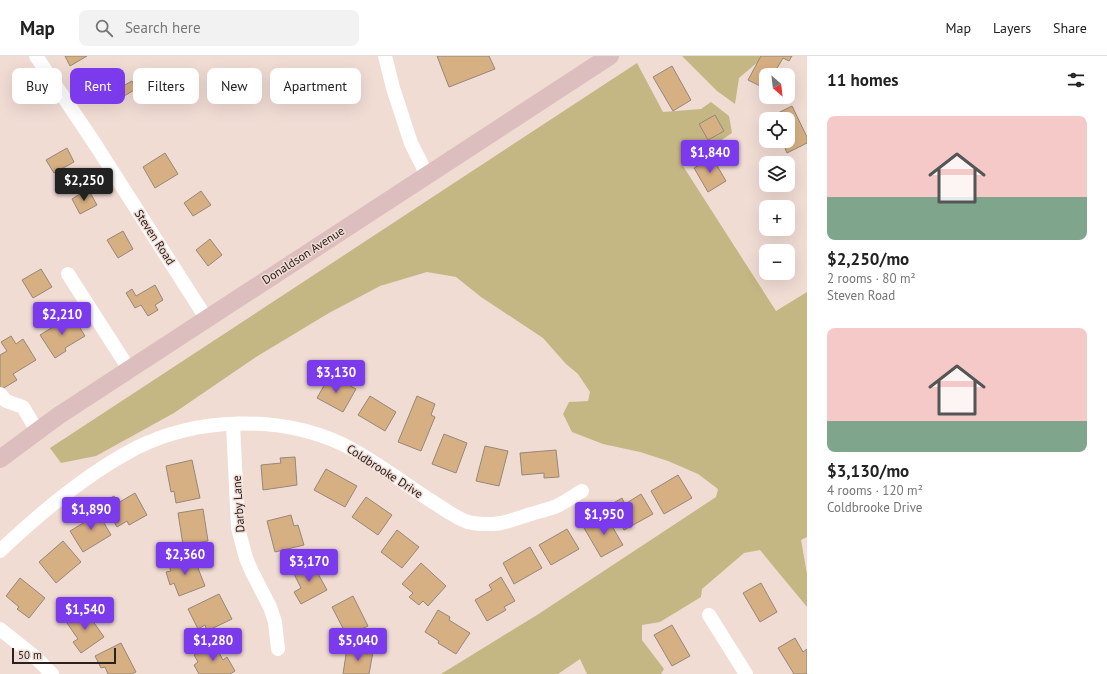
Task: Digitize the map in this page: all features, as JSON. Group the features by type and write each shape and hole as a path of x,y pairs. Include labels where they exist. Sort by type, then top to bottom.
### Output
{"main road":[{"name":"Donaldson Avenue","path":"0,459 37,431 206,318 610,56"}],"street":[{"name":"Steven Road","path":"36,56 95,144 206,318"},
{"path":"385,56 393,88 411,143 427,175"},
{"path":"68,274 129,369"},
{"path":"0,394 6,401 23,407 37,431"},
{"name":"Coldbrooke Drive","path":"0,551 63,496 92,475 137,448 169,435 204,427 233,424 262,424 293,428 342,444 367,458 438,506 468,522 499,524 557,505 582,491"},
{"name":"Darby Lane","path":"233,424 238,528 241,543 252,572 276,622 278,649"},
{"path":"709,615 746,674"},
{"path":"0,629 52,674"}],"shaded area":[{"path":"682,56 765,56 739,78 735,104 717,91"},
{"path":"637,63 663,112 701,109 711,102 729,116 732,133 683,166 776,311 807,292 807,537 801,540 807,574 807,607 760,550 744,553 702,589 701,597 660,622 642,625 642,640 664,669 661,674 587,674 580,659 558,674 441,674 537,615 716,497 718,489 698,474 668,461 640,452 603,444 572,432 563,414 569,402 588,401 590,392 578,374 566,364 543,338 481,297 456,277 427,272 380,286 329,313 256,357 174,413 96,456 61,463 50,448"}],"building":[{"path":"65,56 87,56 70,66"},
{"path":"437,56 489,56 495,69 449,87"},
{"path":"761,56 792,56 789,61 783,58 777,68 759,68 759,86 748,80"},
{"path":"672,66 691,100 673,111 653,77"},
{"path":"132,81 133,83 133,91 125,95 125,85"},
{"path":"792,106 795,112 780,112"},
{"path":"795,112 807,137 807,143 787,153 785,148 795,148"},
{"path":"715,115 724,131 708,140 699,124"},
{"path":"67,148 74,162 54,173 46,160"},
{"path":"165,153 178,174 155,188 143,167"},
{"path":"712,157 726,181 708,192 694,168"},
{"path":"88,189 97,205 80,214 72,199"},
{"path":"201,191 211,205 193,216 184,203"},
{"path":"123,231 133,249 118,258 107,240"},
{"path":"210,239 222,255 208,266 196,250"},
{"path":"41,269 52,287 33,298 22,280"},
{"path":"155,285 163,300 155,305 158,310 148,316 141,305 135,308 126,293 132,289 136,296"},
{"path":"72,315 85,336 65,348 66,351 55,358 40,335"},
{"path":"11,336 16,344 23,339 36,360 13,374 17,380 2,389 0,387 0,355 7,351 1,342"},
{"path":"330,375 356,389 343,412 317,398"},
{"path":"370,396 396,412 385,431 358,415"},
{"path":"417,396 435,404 431,415 435,417 421,451 398,442"},
{"path":"444,434 467,443 456,473 432,464"},
{"path":"485,446 508,451 499,486 476,481"},
{"path":"556,450 559,477 544,478 544,473 522,475 520,453"},
{"path":"295,457 297,485 263,490 261,465 281,463 280,458"},
{"path":"192,460 200,498 176,503 174,491 171,492 166,466"},
{"path":"326,469 357,486 345,507 314,490"},
{"path":"678,475 692,498 664,514 651,491"},
{"path":"135,493 147,515 129,525 127,521 117,527 103,502 114,496 118,503"},
{"path":"641,494 653,514 624,530 610,505 622,498 625,504"},
{"path":"366,497 392,515 378,535 352,517"},
{"path":"96,509 111,535 83,552 70,531 85,522 82,518"},
{"path":"203,509 208,541 183,545 178,513"},
{"path":"291,515 294,526 298,525 304,545 275,552 267,521"},
{"path":"606,516 623,545 601,557 584,528"},
{"path":"567,529 579,549 551,565 539,545"},
{"path":"397,530 419,547 402,568 381,552"},
{"path":"63,541 81,562 56,583 39,562"},
{"path":"530,547 542,568 514,584 503,563"},
{"path":"189,556 192,564 196,563 205,586 179,596 174,583 170,585 166,572 171,571 168,564"},
{"path":"311,561 327,590 301,604 294,592 301,588 293,572"},
{"path":"421,563 446,586 428,606 423,601 419,605 409,597 413,593 402,584"},
{"path":"501,577 515,601 504,607 506,610 487,621 475,600 492,590 489,585"},
{"path":"20,578 45,598 29,618 17,609 19,607 6,596"},
{"path":"761,583 777,612 760,622 743,593"},
{"path":"219,594 232,619 207,631 205,625 198,629 188,609"},
{"path":"353,596 368,626 347,636 332,607"},
{"path":"85,610 104,637 81,653 73,642 78,639 67,623"},
{"path":"438,610 450,617 449,620 470,633 456,654 438,643 439,641 425,632"},
{"path":"672,625 690,656 672,666 654,635"},
{"path":"795,638 803,652 807,649 807,674 794,674 778,648"},
{"path":"121,643 136,672 132,674 108,674 105,667 101,668 95,656"},
{"path":"214,644 223,660 227,657 235,671 230,674 199,674 194,665 198,662 194,655"},
{"path":"347,648 373,652 369,674 343,674"}]}
